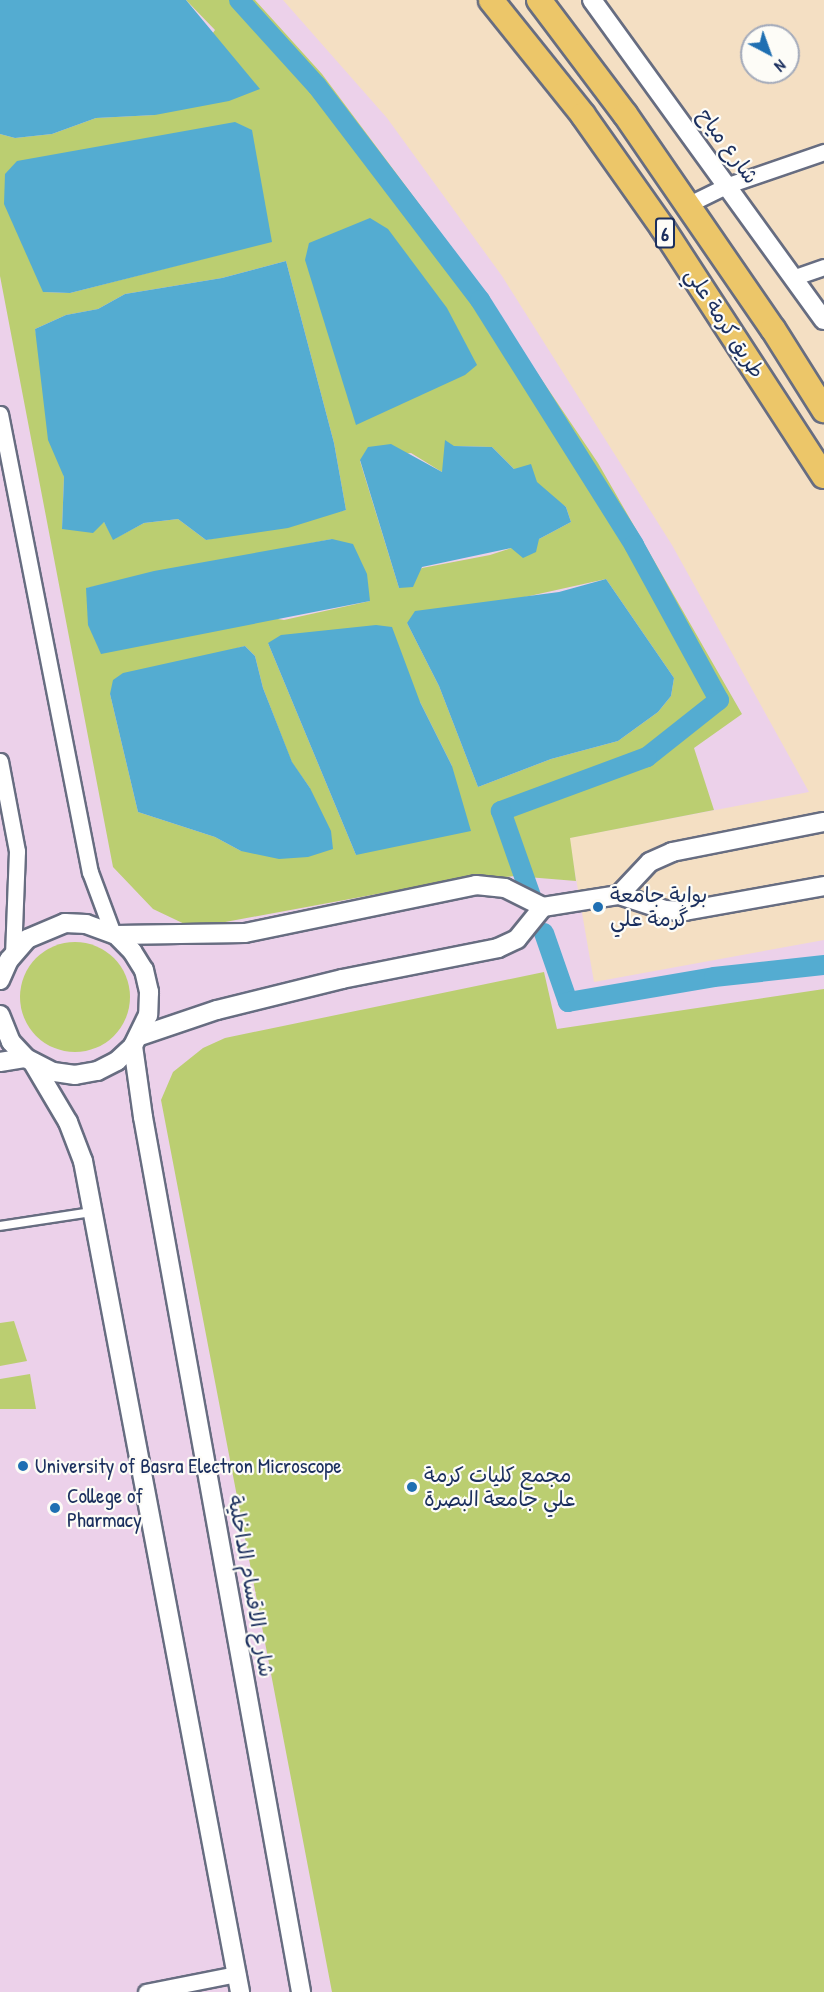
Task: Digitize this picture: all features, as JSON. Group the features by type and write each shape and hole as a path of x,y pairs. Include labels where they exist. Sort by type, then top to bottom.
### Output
{"highway":[{"name":"طريق كرمة علي","path":"491,0 583,115 655,217 824,476"},
{"name":"طريق كرمة علي","path":"539,0 687,205 824,410"}],"street":[{"name":"شارع مياح","path":"592,0 824,320"},
{"path":"687,205 728,185 824,152"},
{"path":"795,277 824,267"},
{"path":"0,414 6,479 90,872 114,935"},
{"path":"0,762 17,851 7,958 0,980"},
{"path":"619,895 650,862 672,852 824,822"},
{"path":"114,935 205,936 245,933 476,885 505,888 543,907 619,895 665,910 685,911 824,886"},
{"path":"0,1062 29,1060 53,1072 75,1075 107,1066 136,1041 216,1010 342,979 498,948 517,939 543,907"},
{"path":"7,958 27,939 65,923 86,924 114,935 132,951 144,970 148,1003 136,1041"},
{"path":"0,1015 11,1042 29,1060 76,1141 93,1212 238,1983 146,1992"},
{"name":"شارع الاقسام الداخلية","path":"136,1041 301,1992"}],"lane":[{"path":"0,1226 93,1212"}],"shaded area":[{"name":"مجمع كليات كرمة علي جامعة البصرة","path":"0,0 283,0 387,118 502,276 672,545 809,792 569,838 594,982 824,940 824,1992 0,1992"}],"green space":[{"path":"186,0 255,0 322,74 461,260 598,463 742,714 694,748 714,810 570,838 576,881 515,876 404,889 193,928 153,909 113,867 0,276 0,134 15,138 52,134 96,118 155,115 215,30","holes":["272,241 70,293 43,292","286,261 334,443 346,510 206,540 178,519 144,523 114,539 104,522 62,529 64,477 35,329 66,315 98,309 125,294 222,278","454,446 492,447 514,469 566,507 571,522 539,539 490,555 422,568 399,588 360,461 411,453 442,472","332,539 370,601 284,620 87,588","606,579 674,678 671,696 658,712 618,741 551,759 478,787 439,686 407,623","268,643 420,702 452,766 356,855","245,646 255,656 263,688 292,763 310,788 241,851 215,837 138,812 110,694 198,659"]},
{"path":"75,942 96,946 114,958 126,976 130,997 126,1018 114,1036 96,1048 75,1052 54,1048 36,1036 24,1018 20,997 24,976 36,958 54,946"},
{"path":"544,972 557,1029 824,989 824,1992 332,1992 161,1100 173,1072 203,1048 225,1038"},
{"path":"14,1321 27,1361 0,1366 0,1323"},
{"path":"30,1374 36,1409 0,1409 0,1379"}],"water":[{"path":"0,0 186,0 260,89 229,101 155,115 96,118 52,134 15,138 0,134"},
{"path":"235,122 252,130 272,242 70,293 43,292 4,204 5,174 17,161"},
{"path":"370,218 388,229 447,308 477,365 465,375 356,425 305,260 309,243"},
{"path":"286,261 334,443 346,510 288,528 206,540 178,519 144,523 113,540 104,522 93,533 62,529 64,477 48,440 35,329 66,315 98,309 125,294 222,278"},
{"path":"445,440 454,446 492,447 514,469 531,464 537,482 566,507 571,522 539,539 536,552 523,558 511,548 422,567 413,587 399,588 360,460 368,447 391,444 442,472"},
{"path":"332,539 353,544 367,574 370,601 101,654 88,625 86,588 154,571"},
{"path":"606,579 674,678 671,696 658,712 618,741 551,759 478,787 439,686 407,623 415,611 559,592"},
{"path":"376,625 392,627 420,702 452,766 471,831 356,855 268,643 281,635"},
{"path":"245,646 255,656 263,688 292,762 310,788 331,831 333,849 308,857 279,859 241,851 215,837 138,812 110,694 113,680 123,673"}],"waterway":[{"path":"239,0 317,86 480,300 634,545 719,700 647,757 501,811 531,896"},
{"path":"544,933 568,1002 714,977 824,965"}],"place":[{"name":"بوابة جامعة گرمة علي","path":"598,907"},
{"name":"University of Basra Electron Microscope","path":"23,1466"},
{"name":"مجمع كليات كرمة علي جامعة البصرة","path":"412,1487"},
{"name":"College of Pharmacy","path":"55,1508"}]}
